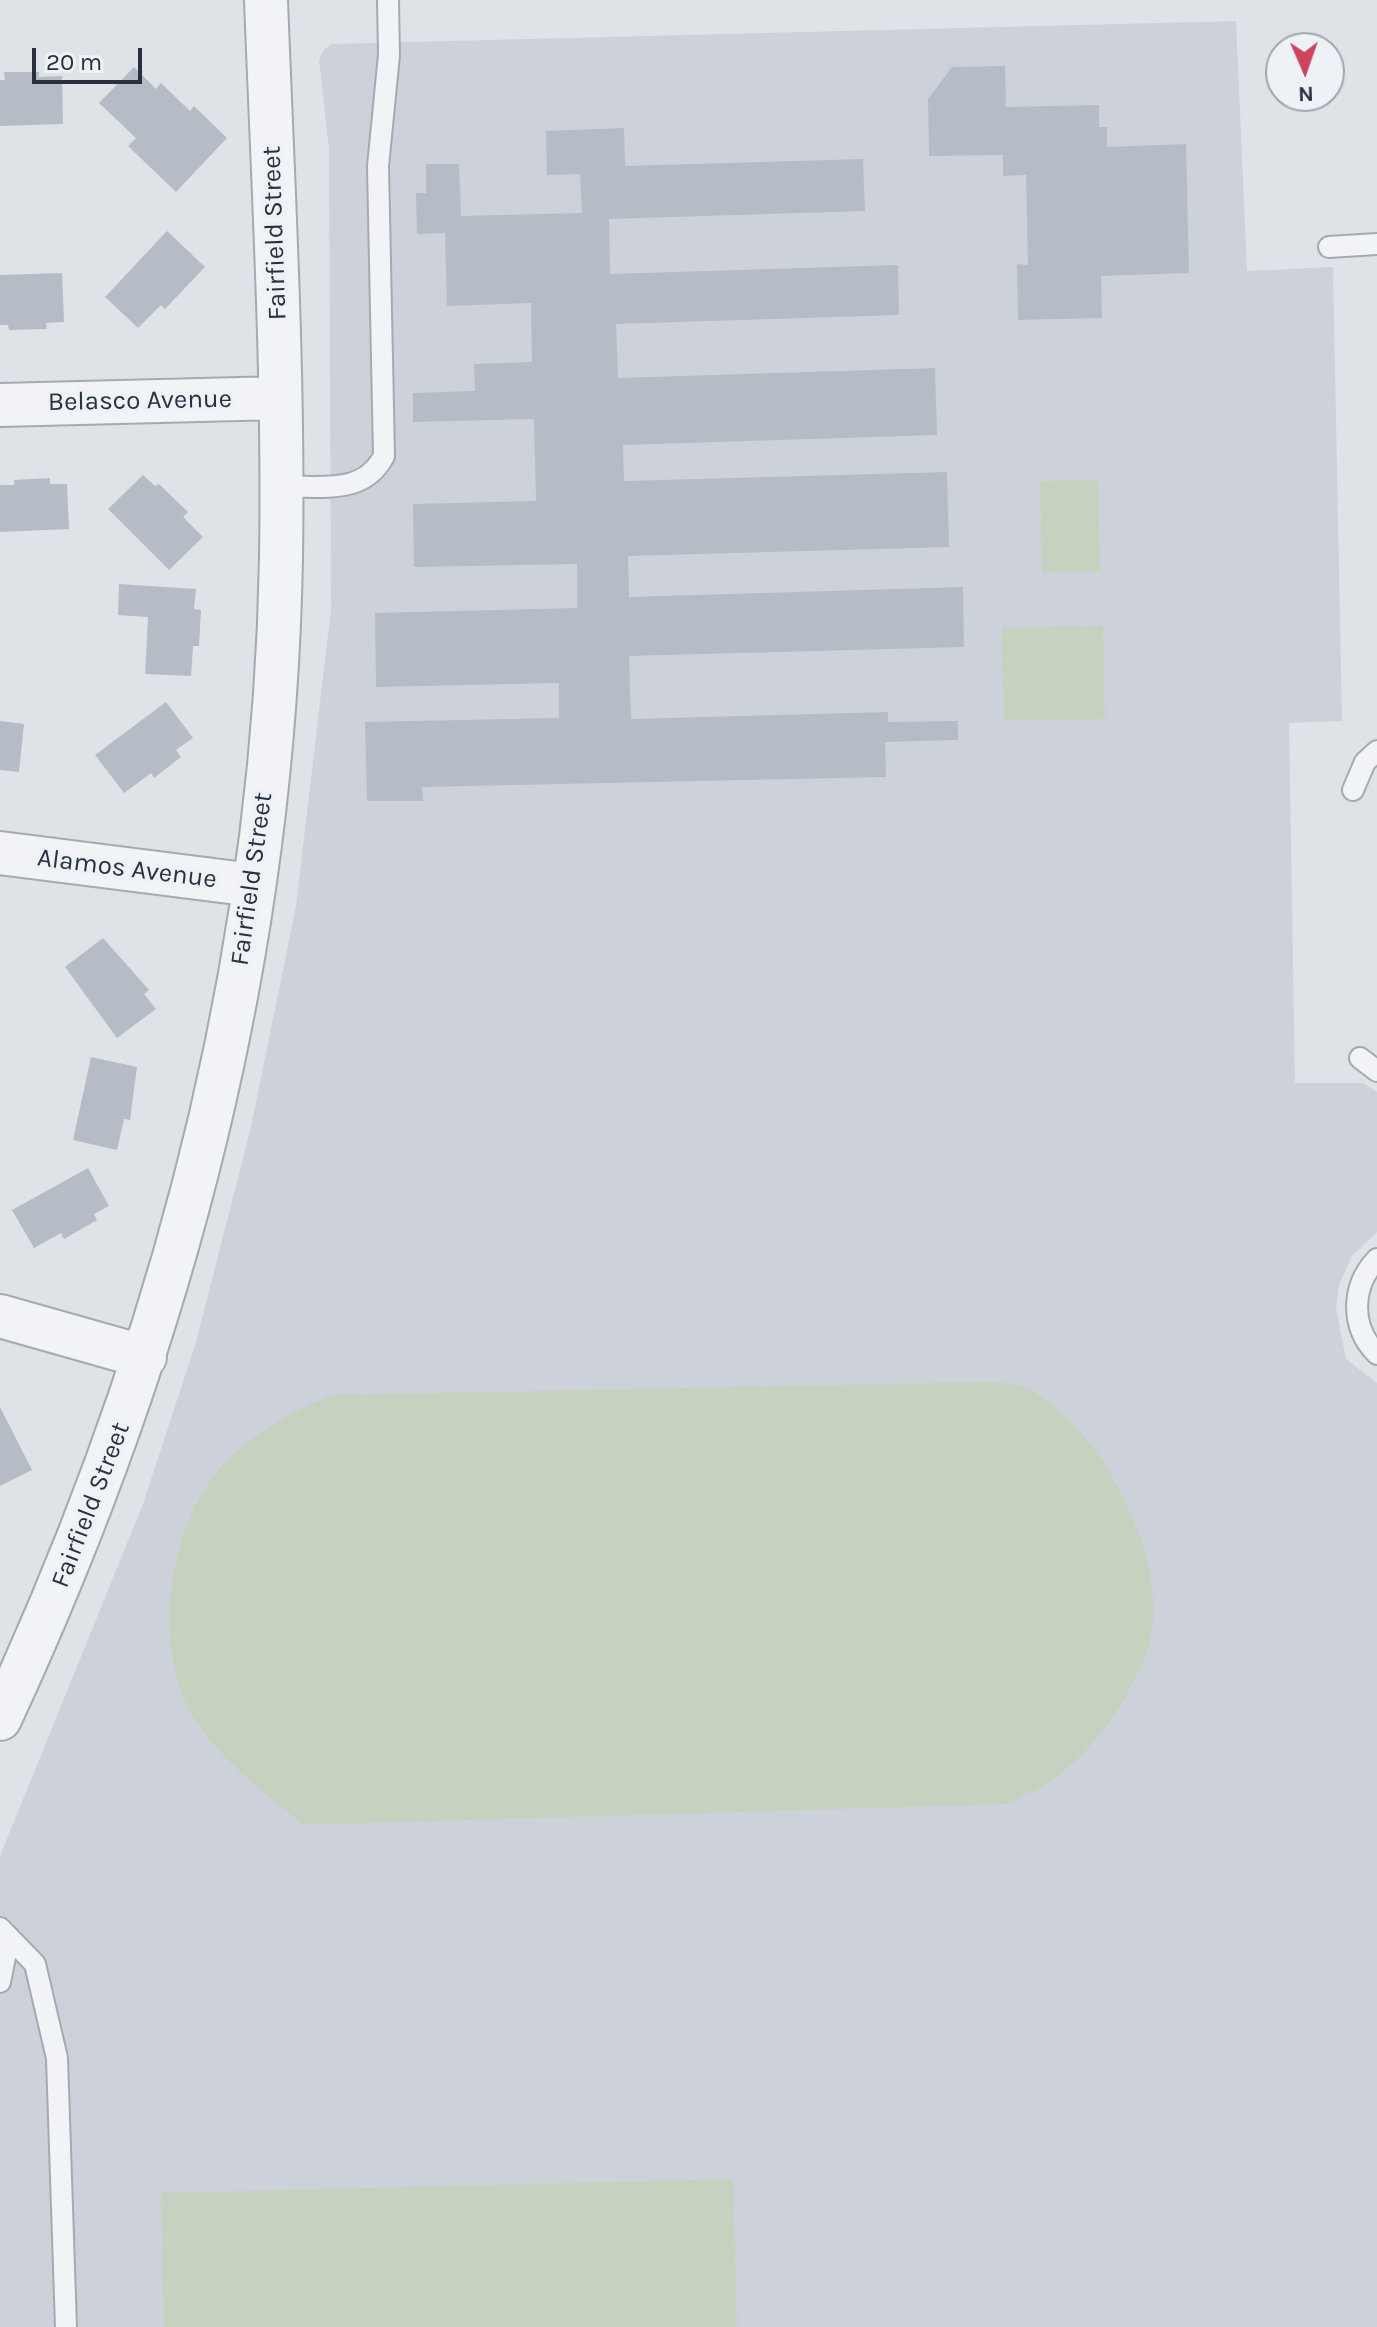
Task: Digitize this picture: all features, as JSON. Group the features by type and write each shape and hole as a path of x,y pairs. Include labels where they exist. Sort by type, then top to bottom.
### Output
{"street":[{"name":"Fairfield Street","path":"0,1719 50,1612 105,1474 145,1357 203,1152 234,1006 253,885 269,759 281,561 280,398 266,0"},
{"name":"Belasco Avenue","path":"0,405 280,398"},
{"name":"Alamos Avenue","path":"0,853 253,885"},
{"path":"0,1316 145,1357"}],"lane":[{"path":"281,487 355,484 368,478 384,456 378,166 389,55 388,0"},
{"path":"1329,247 1377,244"},
{"path":"1353,790 1365,762 1377,751"},
{"path":"1360,1058 1377,1071"},
{"path":"1377,1259 1360,1284 1356,1307 1361,1329 1377,1354"},
{"path":"0,1982 4,1932"},
{"path":"4,1932 35,1964 57,2058 66,2327"}],"shaded area":[{"path":"1236,21 1247,271 1333,267 1342,721 1289,723 1295,1083 1363,1083 1377,1092 1377,1232 1352,1256 1339,1285 1336,1308 1346,1359 1377,1383 1377,2327 0,2327 0,1856 143,1504 196,1342 251,1127 296,906 331,609 329,149 319,60 323,51 331,44"}],"green space":[{"path":"1098,480 1100,571 1042,572 1040,481"},
{"path":"1103,626 1105,719 1004,721 1002,628"},
{"path":"985,1382 1021,1386 1051,1404 1079,1430 1126,1502 1142,1543 1152,1583 1153,1621 1146,1655 1119,1708 1095,1741 1066,1769 1046,1784 1008,1804 303,1825 247,1778 209,1739 183,1695 174,1663 170,1629 171,1593 187,1524 202,1493 221,1467 259,1434 287,1416 332,1395"},
{"path":"733,2179 737,2327 164,2327 161,2193"}],"building":[{"path":"1005,66 1006,107 1099,105 1099,127 1107,127 1107,147 1186,144 1189,273 1101,276 1102,318 1018,320 1017,264 1028,265 1026,175 1003,176 1003,155 929,156 928,99 952,67"},
{"path":"134,67 156,89 161,83 190,111 194,106 227,138 176,192 128,146 136,138 99,103"},
{"path":"4,72 39,72 39,77 62,76 63,124 0,126 0,80 5,80"},
{"path":"624,128 625,166 863,159 865,211 609,219 610,274 898,265 899,315 616,324 618,378 935,368 937,435 623,445 624,481 947,472 949,547 628,556 629,597 963,587 964,647 629,656 631,719 888,712 888,722 958,721 958,740 885,742 886,777 422,787 423,801 367,801 365,722 559,718 559,683 376,687 375,613 577,608 577,564 414,567 413,504 536,501 534,419 413,422 413,393 475,391 474,364 532,362 531,303 447,306 445,233 417,234 416,193 426,193 426,164 459,164 461,216 582,213 580,174 547,175 546,131"},
{"path":"167,231 205,267 165,309 161,305 138,328 105,297"},
{"path":"62,273 64,322 46,323 47,329 9,330 8,325 0,325 0,275"},
{"path":"143,475 155,486 159,484 188,512 183,517 203,537 169,570 108,509"},
{"path":"50,478 50,484 67,484 69,529 0,532 0,485 14,485 14,480"},
{"path":"119,584 196,589 194,609 201,610 199,646 193,646 191,676 145,674 148,617 118,615"},
{"path":"166,702 193,738 176,750 181,757 154,778 151,773 124,793 95,755"},
{"path":"0,721 24,724 19,772 0,770"},
{"path":"103,938 149,990 144,994 156,1009 117,1038 65,967"},
{"path":"91,1057 137,1067 130,1120 124,1119 117,1150 73,1140"},
{"path":"88,1168 109,1206 94,1214 97,1220 64,1239 61,1233 34,1248 12,1210"},
{"path":"0,1407 32,1470 0,1486"}]}
